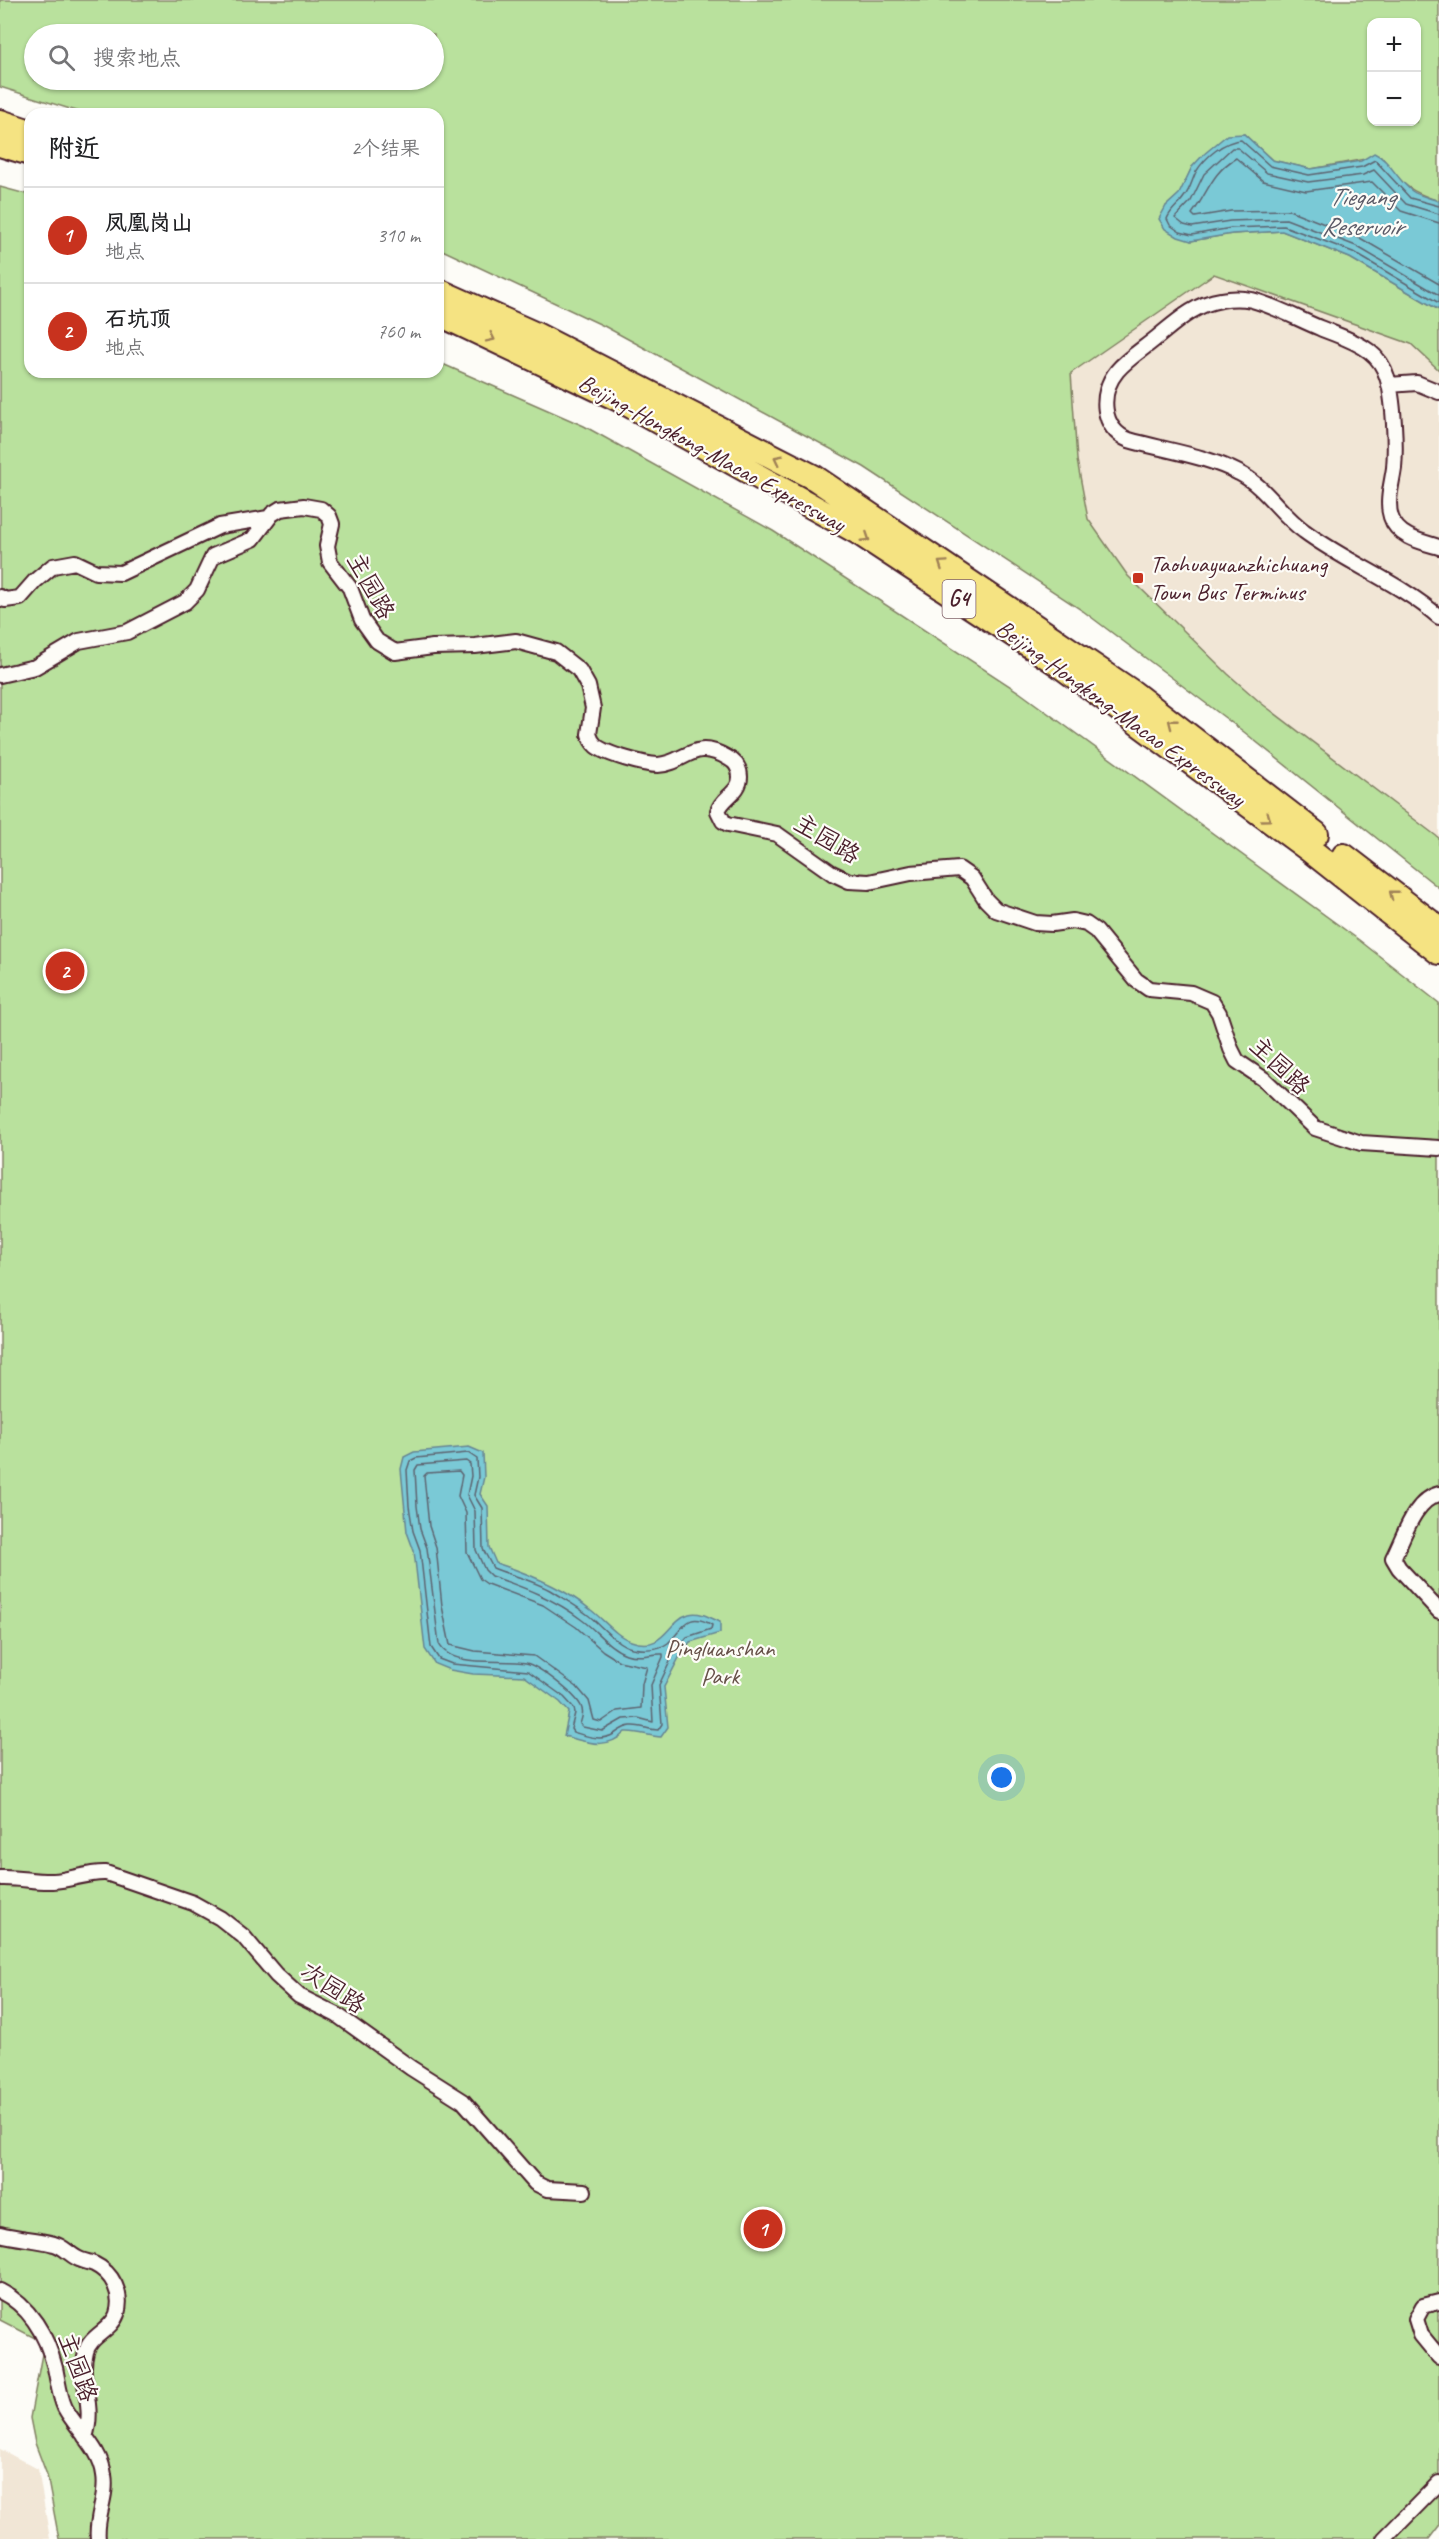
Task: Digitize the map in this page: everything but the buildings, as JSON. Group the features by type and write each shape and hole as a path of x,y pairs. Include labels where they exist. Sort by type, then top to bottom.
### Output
{"highway":[{"path":"0,122 24,130"},
{"path":"0,144 24,151"},
{"name":"Beijing-Hongkong-Macao Expressway","path":"444,294 534,334 814,478 1133,693 1439,929"},
{"name":"Beijing-Hongkong-Macao Expressway","path":"444,315 621,400 858,532 1057,663 1310,850 1439,952"}],"street":[{"path":"1439,547 1414,540 1391,520 1389,509 1394,448 1389,385 1381,363 1364,348 1261,303 1231,298 1211,302 1192,310 1122,366 1110,383 1105,405 1109,423 1120,435 1241,474 1258,486 1301,529 1415,598 1439,617"},
{"path":"1389,385 1408,382 1436,388"},
{"name":"主园路","path":"0,675 27,670 79,641 127,632 185,602 197,590 213,556 253,539 276,511 291,507 316,507 327,513 332,524 327,542 330,562 350,588 369,632 390,650 407,652 433,646 467,647 516,641 555,652 579,670 585,679 593,703 589,734 598,747 640,762 656,765 699,750 722,755 736,765 740,774 738,786 722,803 718,811 728,824 777,834 832,873 849,881 869,882 910,873 959,869 969,874 989,904 1001,912 1043,924 1073,921 1086,924 1096,931 1136,980 1149,989 1191,993 1212,1002 1219,1013 1230,1049 1237,1061 1265,1080 1316,1128 1342,1139 1361,1143 1439,1148"},
{"path":"0,597 5,600 20,598 34,581 53,566 75,562 96,572 121,573 220,526 268,518"},
{"path":"1439,1494 1429,1498 1420,1506 1392,1558 1439,1611"},
{"name":"次园路","path":"0,1878 56,1881 93,1873 106,1873 202,1907 243,1936 276,1976 299,1996 338,2015 396,2058 463,2101 535,2183 547,2189 584,2191"},
{"name":"主园路","path":"0,2234 59,2246 76,2258 100,2268 110,2276 116,2287 119,2299 116,2317 109,2328 91,2342 86,2351 85,2385 90,2412 85,2437"},
{"name":"主园路","path":"0,2291 20,2304 37,2324 53,2360 63,2404 96,2453 104,2472 105,2482 98,2518 98,2539"},
{"path":"1439,2302 1423,2306 1416,2319 1421,2335 1439,2357"},
{"path":"1384,2539 1439,2483"}],"shaded area":[{"path":"1214,274 1412,344 1439,370 1439,838 1261,703 1228,674 1128,576 1088,519 1077,460 1071,372"},
{"path":"0,2449 38,2469 50,2539 0,2539"}],"green space":[{"path":"0,0 1439,0 1439,201 1406,185 1381,156 1311,169 1272,160 1244,134 1192,167 1180,194 1166,206 1191,241 1232,234 1282,231 1350,258 1439,310 1439,370 1411,344 1214,274 1071,373 1077,460 1088,519 1128,576 1228,674 1261,703 1439,838 1439,888 1244,732 1083,611 864,467 604,326 444,251 444,108 67,108 0,87"},
{"name":"Pingluanshan Park","path":"0,187 24,193 24,378 444,378 444,365 584,426 773,531 1019,692 1359,940 1439,1003 1439,2526 1429,2539 59,2539 47,2475 35,2443 30,2418 42,2354 37,2339 0,2320"}],"water":[{"name":"Tiegang Reservoir","path":"1244,134 1272,160 1311,169 1361,161 1374,153 1385,160 1412,191 1439,201 1439,310 1350,258 1282,231 1232,234 1191,241 1178,237 1165,229 1159,219 1166,206 1179,194 1192,167 1227,135"},
{"path":"469,1447 483,1453 484,1477 480,1494 488,1506 489,1547 496,1563 558,1588 591,1610 620,1635 642,1644 658,1639 675,1622 689,1614 701,1614 720,1622 720,1633 690,1642 664,1687 668,1727 661,1737 625,1732 611,1741 596,1743 564,1736 569,1712 560,1702 524,1676 473,1674 450,1670 435,1664 425,1649 414,1551 407,1532 401,1469 404,1457 414,1452"}],"place":[{"name":"Taohuayuanzhichuang Town Bus Terminus","path":"1138,578"},
{"name":"石坑顶","path":"65,971"},
{"name":"凤凰岗山","path":"763,2229"}]}
